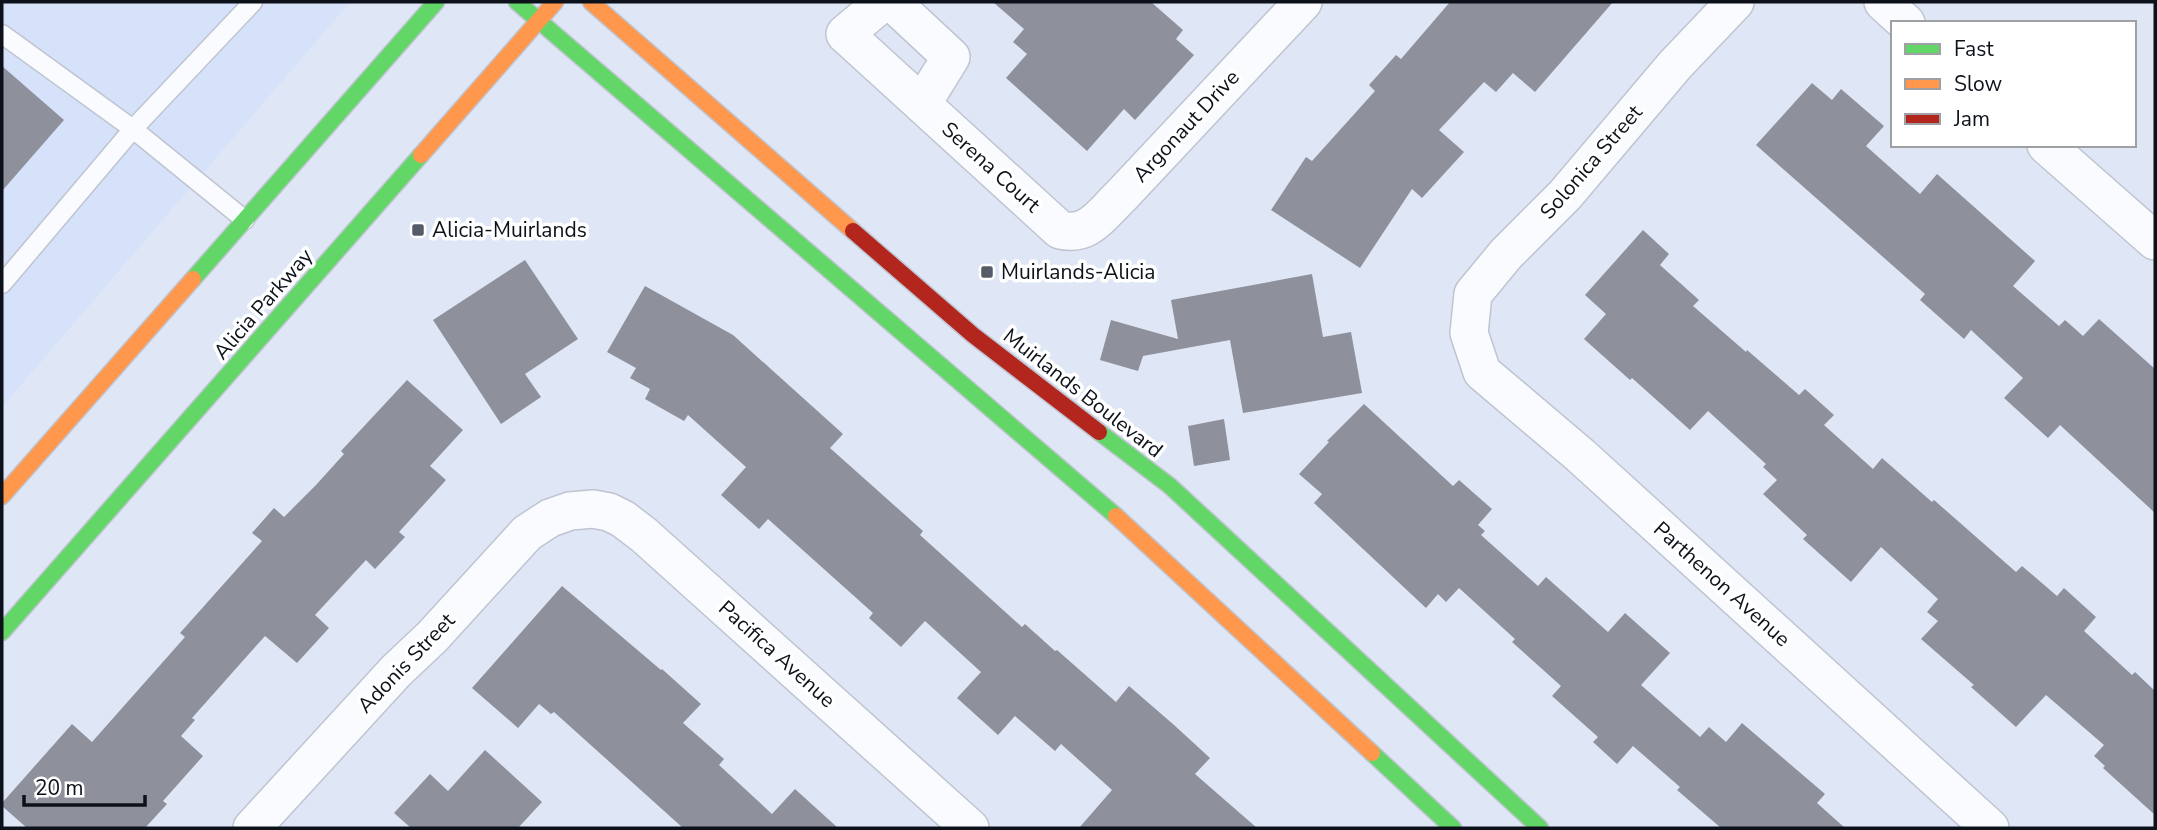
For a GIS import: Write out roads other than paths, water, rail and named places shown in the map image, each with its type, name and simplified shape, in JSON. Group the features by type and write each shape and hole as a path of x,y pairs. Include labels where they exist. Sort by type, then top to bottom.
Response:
{"main road":[{"path":"2,496 436,2"},
{"path":"517,2 1132,529 1453,828"},
{"name":"Alicia Parkway","path":"2,632 555,2"},
{"name":"Muirlands Boulevard","path":"592,2 973,335 1170,486 1540,828"}],"street":[{"name":"Serena Court","path":"883,2 845,34 1060,230"},
{"path":"892,2 951,57 922,104"},
{"name":"Argonaut Drive","path":"1060,230 1074,233 1090,226 1303,2"},
{"name":"Solonica Street","path":"1469,332 1473,294 1506,254 1565,195 1675,65 1735,2"},
{"path":"1883,2 1904,21"},
{"path":"2048,147 2155,241"},
{"name":"Parthenon Avenue","path":"1469,332 1482,372 1580,455 1990,828"},
{"name":"Pacifica Avenue","path":"570,511 593,509 609,512 644,535 970,828"},
{"name":"Adonis Street","path":"252,828 527,533 550,518 570,511"}],"lane":[{"path":"2,284 133,129 253,2"},
{"path":"2,34 133,129 245,220"}],"place":[{"name":"Alicia-Muirlands","path":"418,230"},
{"name":"Muirlands-Alicia","path":"987,272"}]}
